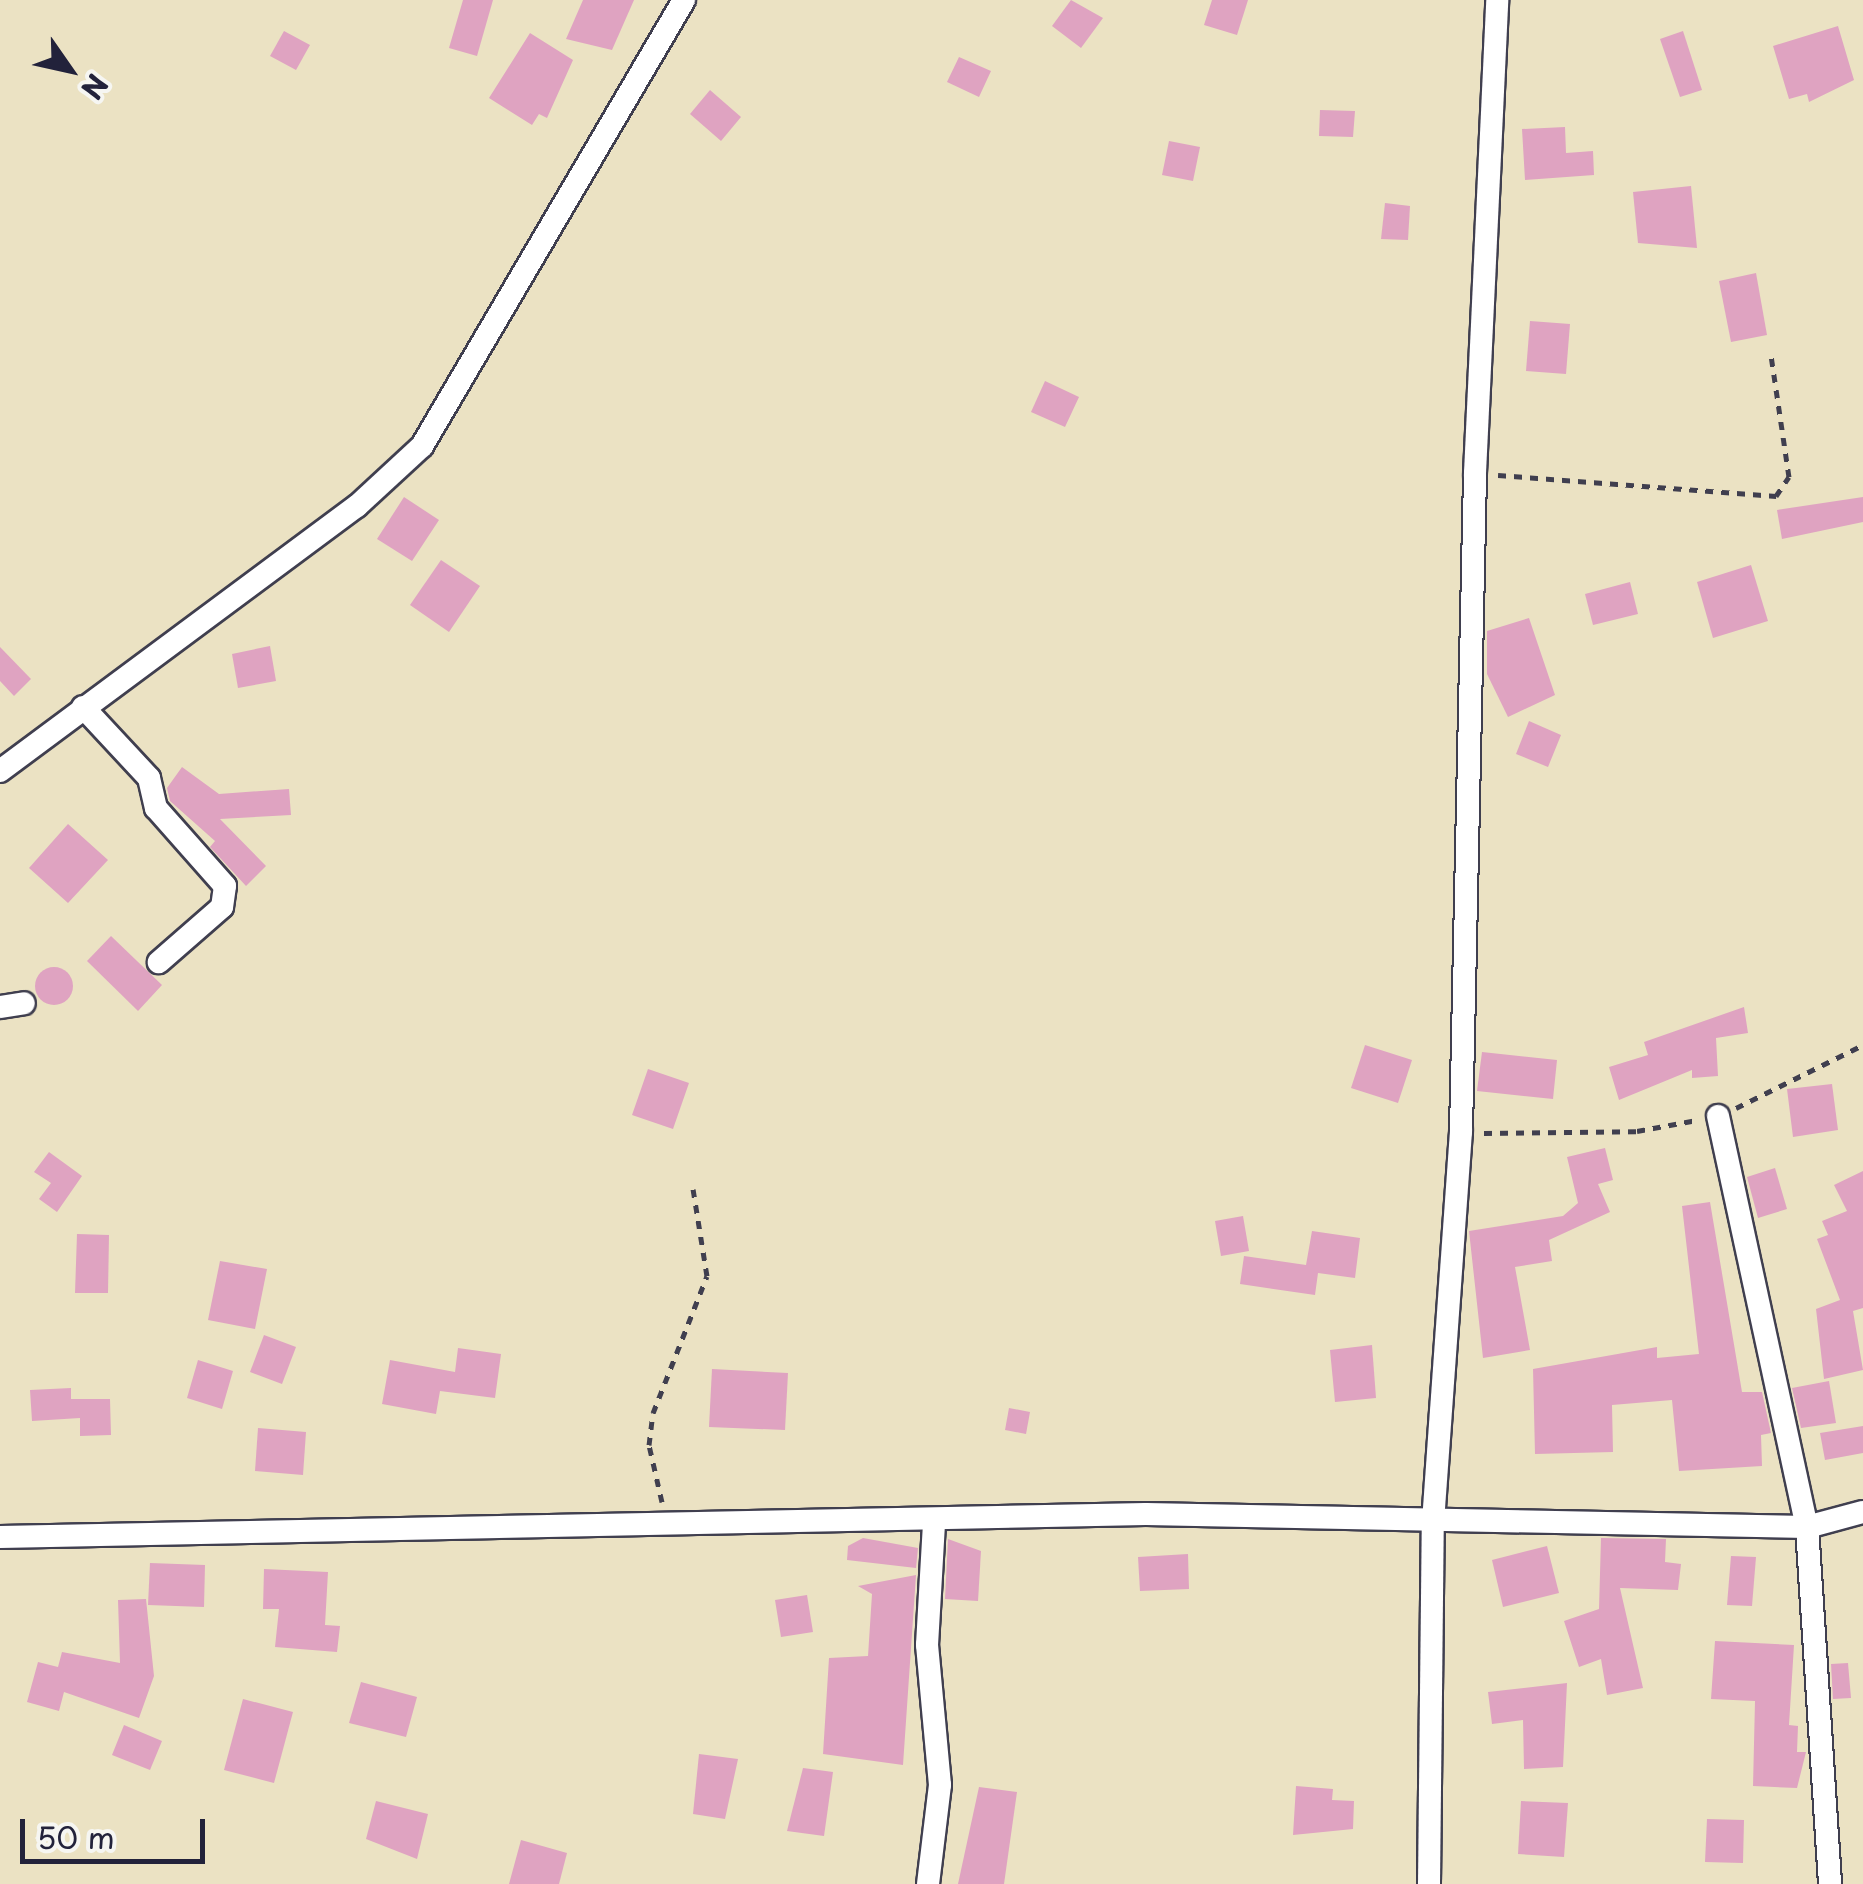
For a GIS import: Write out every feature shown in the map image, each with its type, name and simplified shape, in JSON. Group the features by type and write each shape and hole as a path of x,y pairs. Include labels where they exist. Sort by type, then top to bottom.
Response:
{"street":[{"path":"0,771 357,506 422,446 684,0"},
{"path":"1429,1884 1434,1522 1461,1132 1475,473 1497,0"},
{"path":"83,707 149,778 156,808 225,886 222,907 159,962"},
{"path":"0,1007 24,1003"},
{"path":"1718,1116 1807,1527 1830,1884"},
{"path":"0,1537 934,1522 1146,1514 1807,1527 1863,1512"},
{"path":"928,1884 940,1785 927,1645 934,1522"}],"path":[{"path":"1475,473 1776,496 1789,477 1772,355"},
{"path":"1461,1132 1637,1131 1718,1116 1863,1045"},
{"path":"671,1525 649,1445 660,1387 707,1276 694,1189"}],"building":[{"path":"463,0 493,0 477,56 449,48"},
{"path":"583,0 634,0 612,50 566,39"},
{"path":"1071,0 1103,18 1081,48 1052,26"},
{"path":"1212,0 1248,0 1237,35 1204,25"},
{"path":"1838,26 1854,80 1809,102 1807,94 1789,99 1773,46"},
{"path":"284,31 310,45 296,70 270,56"},
{"path":"1683,31 1702,90 1680,97 1660,39"},
{"path":"530,33 573,60 547,118 539,114 532,125 489,98"},
{"path":"959,57 991,71 979,97 947,82"},
{"path":"710,90 741,117 721,141 690,114"},
{"path":"1320,110 1355,111 1353,137 1319,136"},
{"path":"1565,127 1566,153 1593,151 1594,175 1525,180 1522,129"},
{"path":"1169,141 1200,147 1193,181 1162,175"},
{"path":"1691,186 1697,248 1638,243 1633,192"},
{"path":"1385,203 1410,206 1408,240 1381,239"},
{"path":"1756,273 1767,335 1731,342 1719,281"},
{"path":"1530,321 1570,324 1566,374 1526,371"},
{"path":"1045,381 1079,397 1065,427 1031,412"},
{"path":"404,497 439,520 412,561 377,539"},
{"path":"1863,497 1863,522 1782,539 1777,510"},
{"path":"441,560 480,586 449,632 410,605"},
{"path":"1751,565 1768,621 1713,638 1697,582"},
{"path":"1630,582 1638,614 1593,625 1585,594"},
{"path":"1529,618 1555,695 1508,717 1487,674 1487,631"},
{"path":"270,646 276,681 238,688 232,654"},
{"path":"0,647 31,679 14,696 0,681"},
{"path":"1529,721 1561,735 1548,767 1516,754"},
{"path":"182,767 219,794 289,789 291,815 220,819 266,866 246,886 210,847 215,841 170,801 167,788"},
{"path":"68,824 108,860 68,903 29,868"},
{"path":"111,936 162,985 138,1011 87,961"},
{"path":"54,967 67,973 73,986 67,999 54,1005 41,999 35,986 41,973"},
{"path":"1744,1007 1748,1033 1716,1038 1718,1076 1692,1078 1692,1070 1619,1100 1609,1067 1648,1055 1644,1042"},
{"path":"1365,1045 1412,1060 1398,1103 1351,1088"},
{"path":"1482,1052 1557,1060 1553,1099 1477,1091"},
{"path":"648,1069 689,1083 673,1129 632,1115"},
{"path":"1832,1084 1838,1130 1793,1137 1787,1089"},
{"path":"1605,1148 1613,1180 1598,1184 1610,1212 1549,1240 1552,1261 1515,1267 1530,1350 1483,1358 1469,1231 1563,1216 1578,1203 1567,1157"},
{"path":"49,1152 82,1176 57,1212 39,1199 51,1183 34,1172"},
{"path":"1775,1168 1787,1209 1758,1218 1747,1177"},
{"path":"1863,1171 1863,1308 1853,1311 1863,1370 1824,1379 1816,1309 1840,1300 1817,1239 1828,1235 1822,1221 1847,1211 1834,1185"},
{"path":"1710,1202 1742,1392 1762,1392 1771,1433 1761,1435 1762,1466 1679,1471 1672,1400 1612,1405 1613,1452 1535,1454 1533,1369 1657,1347 1657,1358 1699,1354 1682,1206"},
{"path":"1243,1216 1249,1251 1221,1256 1215,1221"},
{"path":"1312,1231 1360,1238 1355,1278 1318,1273 1315,1295 1240,1284 1244,1256 1306,1265"},
{"path":"77,1234 109,1235 108,1293 75,1293"},
{"path":"220,1261 267,1269 255,1329 208,1320"},
{"path":"264,1335 296,1347 282,1384 250,1372"},
{"path":"1372,1345 1376,1398 1335,1402 1330,1350"},
{"path":"458,1348 501,1354 495,1398 440,1391 436,1414 382,1404 390,1360 455,1372"},
{"path":"198,1360 233,1371 222,1409 187,1398"},
{"path":"712,1369 788,1373 785,1430 709,1427"},
{"path":"1829,1381 1836,1423 1801,1428 1792,1388"},
{"path":"71,1388 71,1399 110,1399 111,1435 80,1436 80,1418 32,1421 30,1390"},
{"path":"1009,1408 1030,1412 1026,1434 1005,1430"},
{"path":"1863,1426 1863,1453 1825,1460 1820,1433"},
{"path":"258,1428 306,1432 303,1475 255,1471"},
{"path":"863,1538 918,1548 916,1568 847,1560 848,1546"},
{"path":"1601,1538 1666,1539 1665,1562 1681,1564 1678,1590 1620,1588 1643,1688 1607,1695 1601,1659 1579,1667 1564,1621 1599,1609"},
{"path":"948,1539 981,1551 978,1601 945,1599"},
{"path":"1547,1546 1559,1593 1503,1607 1492,1560"},
{"path":"1188,1554 1189,1589 1140,1591 1138,1557"},
{"path":"1731,1556 1756,1557 1752,1606 1727,1605"},
{"path":"150,1563 205,1565 204,1607 148,1605"},
{"path":"264,1569 328,1572 325,1625 340,1626 337,1652 275,1647 279,1609 263,1609"},
{"path":"916,1575 903,1765 823,1754 829,1658 868,1656 872,1594 858,1586"},
{"path":"807,1595 813,1632 781,1637 775,1600"},
{"path":"146,1599 154,1676 139,1718 64,1692 59,1711 27,1702 38,1662 58,1667 62,1652 120,1663 118,1600"},
{"path":"1715,1641 1794,1645 1789,1725 1798,1726 1797,1752 1806,1752 1797,1788 1753,1786 1755,1701 1711,1699"},
{"path":"1848,1663 1851,1698 1833,1699 1831,1664"},
{"path":"361,1682 417,1697 406,1737 349,1723"},
{"path":"1567,1683 1563,1767 1524,1769 1523,1720 1492,1724 1488,1692"},
{"path":"243,1699 293,1712 274,1783 224,1770"},
{"path":"124,1725 162,1741 150,1770 112,1755"},
{"path":"699,1754 738,1759 725,1819 693,1814"},
{"path":"803,1768 833,1772 824,1836 787,1831"},
{"path":"1296,1786 1333,1789 1332,1800 1354,1801 1353,1829 1293,1835"},
{"path":"979,1787 1017,1792 1004,1884 958,1884"},
{"path":"376,1801 428,1814 417,1859 366,1839"},
{"path":"1521,1801 1568,1803 1564,1857 1518,1854"},
{"path":"1707,1819 1744,1820 1743,1863 1705,1862"},
{"path":"521,1840 567,1853 559,1884 509,1884"}]}
